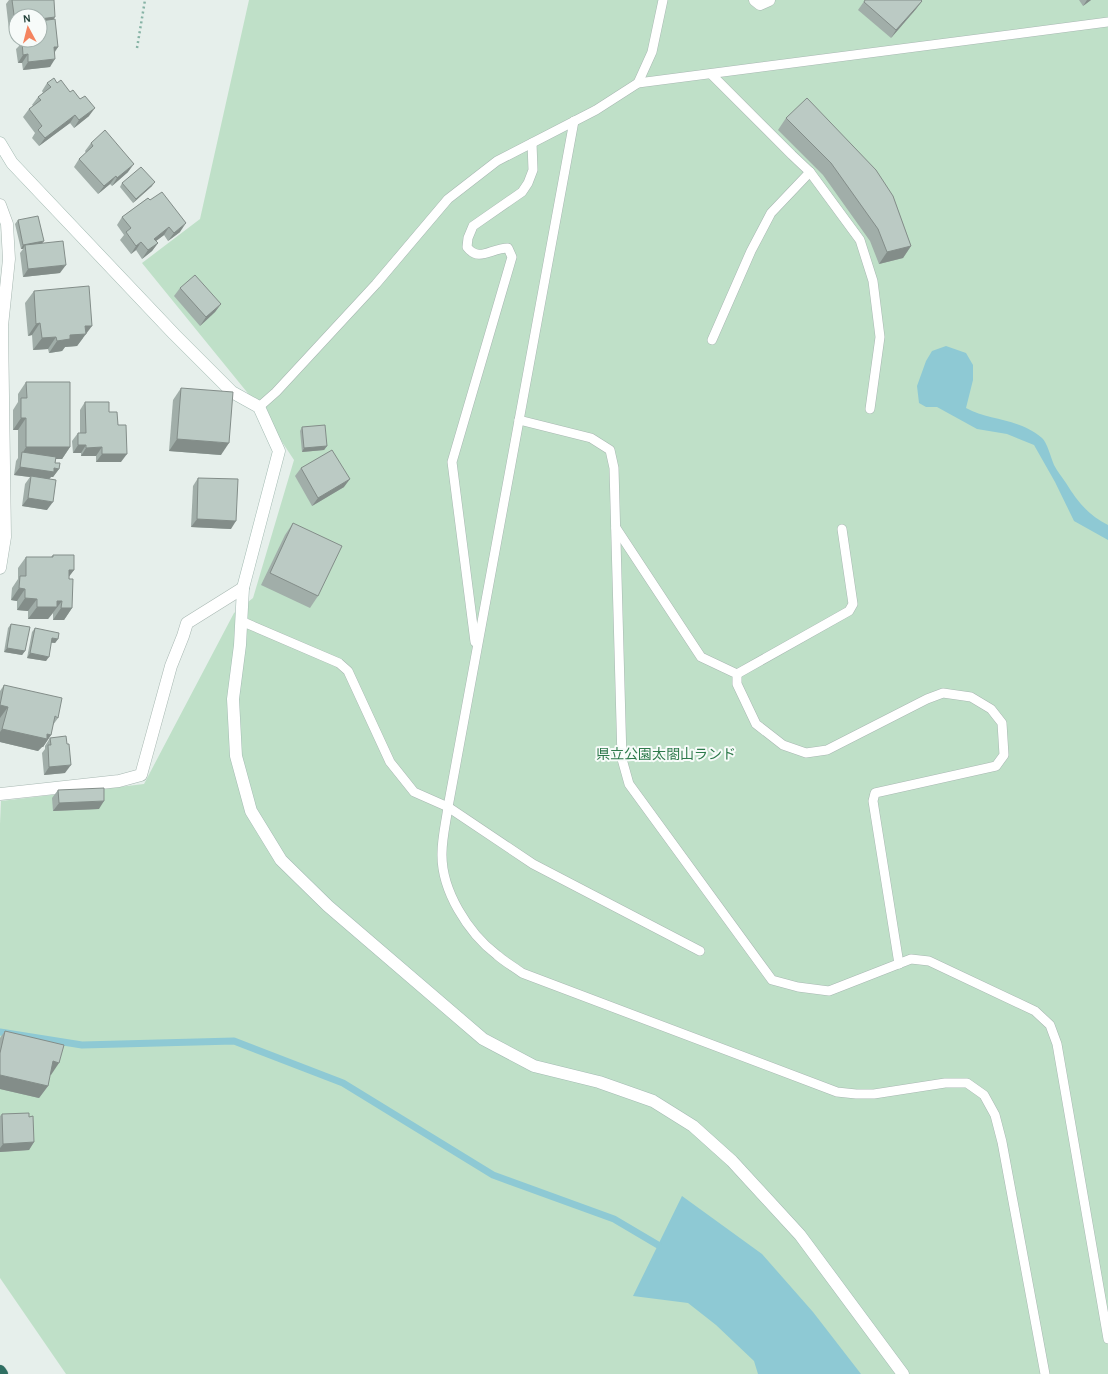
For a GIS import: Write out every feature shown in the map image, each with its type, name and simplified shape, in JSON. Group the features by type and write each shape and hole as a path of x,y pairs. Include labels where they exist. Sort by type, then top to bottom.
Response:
{"street":[{"path":"756,0 760,4 769,0"},
{"path":"0,143 12,163 174,334 232,392 259,407 278,451 243,588 240,645 233,699 236,756 251,811 282,860 328,906 483,1040 534,1066 599,1082 653,1101 694,1126 732,1161 800,1235 903,1374"},
{"path":"0,204 6,224 10,260 2,326 5,537 0,568"},
{"path":"0,794 119,781 141,775 171,666 187,623 243,588"}],"lane":[{"path":"638,83 652,52 663,0"},
{"path":"259,407 276,392 376,284 448,199 497,161 596,110 638,83 1108,22"},
{"path":"711,74 810,172 860,240 873,281 880,337 870,409"},
{"path":"574,121 448,807 442,853 445,877 453,899 465,920 478,936 496,955 522,973 837,1092 874,1094 945,1083 967,1083 984,1095 995,1115 1002,1142 1045,1374"},
{"path":"476,652 452,462 512,257 508,248 500,248 480,255 471,253 467,247 468,238 473,226 522,192 528,183 533,170 532,143"},
{"path":"712,340 751,251 771,213 810,172"},
{"path":"519,420 591,438 610,450 614,468 622,759 629,784 772,980 829,991 911,959 929,961 1035,1011 1050,1025 1057,1044 1108,1339"},
{"path":"616,528 701,657 737,674"},
{"path":"737,674 849,611 853,604 842,529"},
{"path":"242,621 339,663 348,671 390,762 414,792 448,807 533,864 700,952"},
{"path":"737,674 737,684 756,724 784,746 806,753 827,750 928,699 943,693 971,697 991,709 1002,723 1004,755 996,766 875,793 873,801 899,964"}],"path":[{"path":"137,48 145,0"}],"green space":[{"name":"県立公園太閤山ランド","path":"249,0 1108,0 1108,1374 66,1374 0,1278 1,801 144,784 234,613 253,598 294,460 259,407 142,263 200,219"}],"water":[{"path":"946,346 966,353 973,365 973,380 966,408 1014,423 1042,438 1047,446 1055,467 1074,496 1089,512 1108,525 1108,540 1074,521 1055,482 1034,445 1007,434 977,429 937,407 926,407 919,403 917,386 926,361 932,351"},
{"path":"682,1196 762,1254 813,1312 861,1374 758,1374 754,1361 716,1325 688,1303 633,1296"}],"building":[{"path":"12,0 54,0 55,17 48,18 48,8 13,8"},
{"path":"865,0 922,1 896,30 864,2"},
{"path":"55,19 58,47 54,47 55,59 28,62 28,54 23,55 22,48 48,48 48,20"},
{"path":"54,78 57,83 61,80 70,92 73,90 80,99 85,96 95,108 79,120 75,115 45,138 38,130 42,126 29,109 41,100 38,97 51,87 47,83"},
{"path":"807,98 876,170 893,196 911,246 887,252 878,229 831,163 786,118"},
{"path":"105,130 134,164 117,178 116,176 104,186 79,159 93,146 91,143"},
{"path":"141,167 155,182 136,199 122,183"},
{"path":"162,192 186,223 174,233 169,227 154,239 158,243 148,250 141,242 136,246 126,232 131,228 122,217 148,198 150,200"},
{"path":"38,216 44,241 23,245 18,220"},
{"path":"63,241 66,265 28,269 25,245"},
{"path":"195,275 221,304 206,317 180,288"},
{"path":"89,286 92,326 85,326 86,334 70,335 70,339 57,341 56,337 42,338 40,323 36,324 34,291"},
{"path":"26,382 70,382 70,447 26,447 26,418 21,418 21,398 27,398"},
{"path":"181,388 233,392 229,443 177,439"},
{"path":"85,402 109,402 109,412 117,412 118,425 126,425 127,454 102,454 102,447 86,448 86,445 78,445 78,433 86,433"},
{"path":"325,425 327,446 304,448 302,427"},
{"path":"332,450 350,479 318,498 301,468"},
{"path":"22,452 56,457 55,463 60,463 59,469 54,468 54,472 20,467"},
{"path":"31,476 56,480 53,502 28,498"},
{"path":"198,478 238,479 236,521 197,519"},
{"path":"293,523 342,546 318,596 270,573"},
{"path":"53,555 74,555 74,570 69,570 69,579 73,579 72,608 61,608 62,601 57,601 57,607 37,607 37,599 25,598 25,589 19,588 20,576 26,576 26,557 53,557"},
{"path":"11,624 30,627 25,651 7,648"},
{"path":"35,628 59,633 58,639 52,638 49,657 30,653"},
{"path":"4,685 62,698 58,718 55,716 51,735 47,734 47,739 2,729 8,707 0,705"},
{"path":"66,736 67,744 69,744 71,765 49,767 48,745 51,745 50,738"},
{"path":"104,788 104,801 59,803 58,790"},
{"path":"5,1031 64,1045 59,1063 53,1061 48,1086 0,1075 0,1053"},
{"path":"29,1113 29,1117 33,1116 34,1142 3,1144 2,1114"}],"waterway":[{"path":"0,1032 82,1045 234,1041 343,1083 493,1175 614,1219 658,1245"}]}
